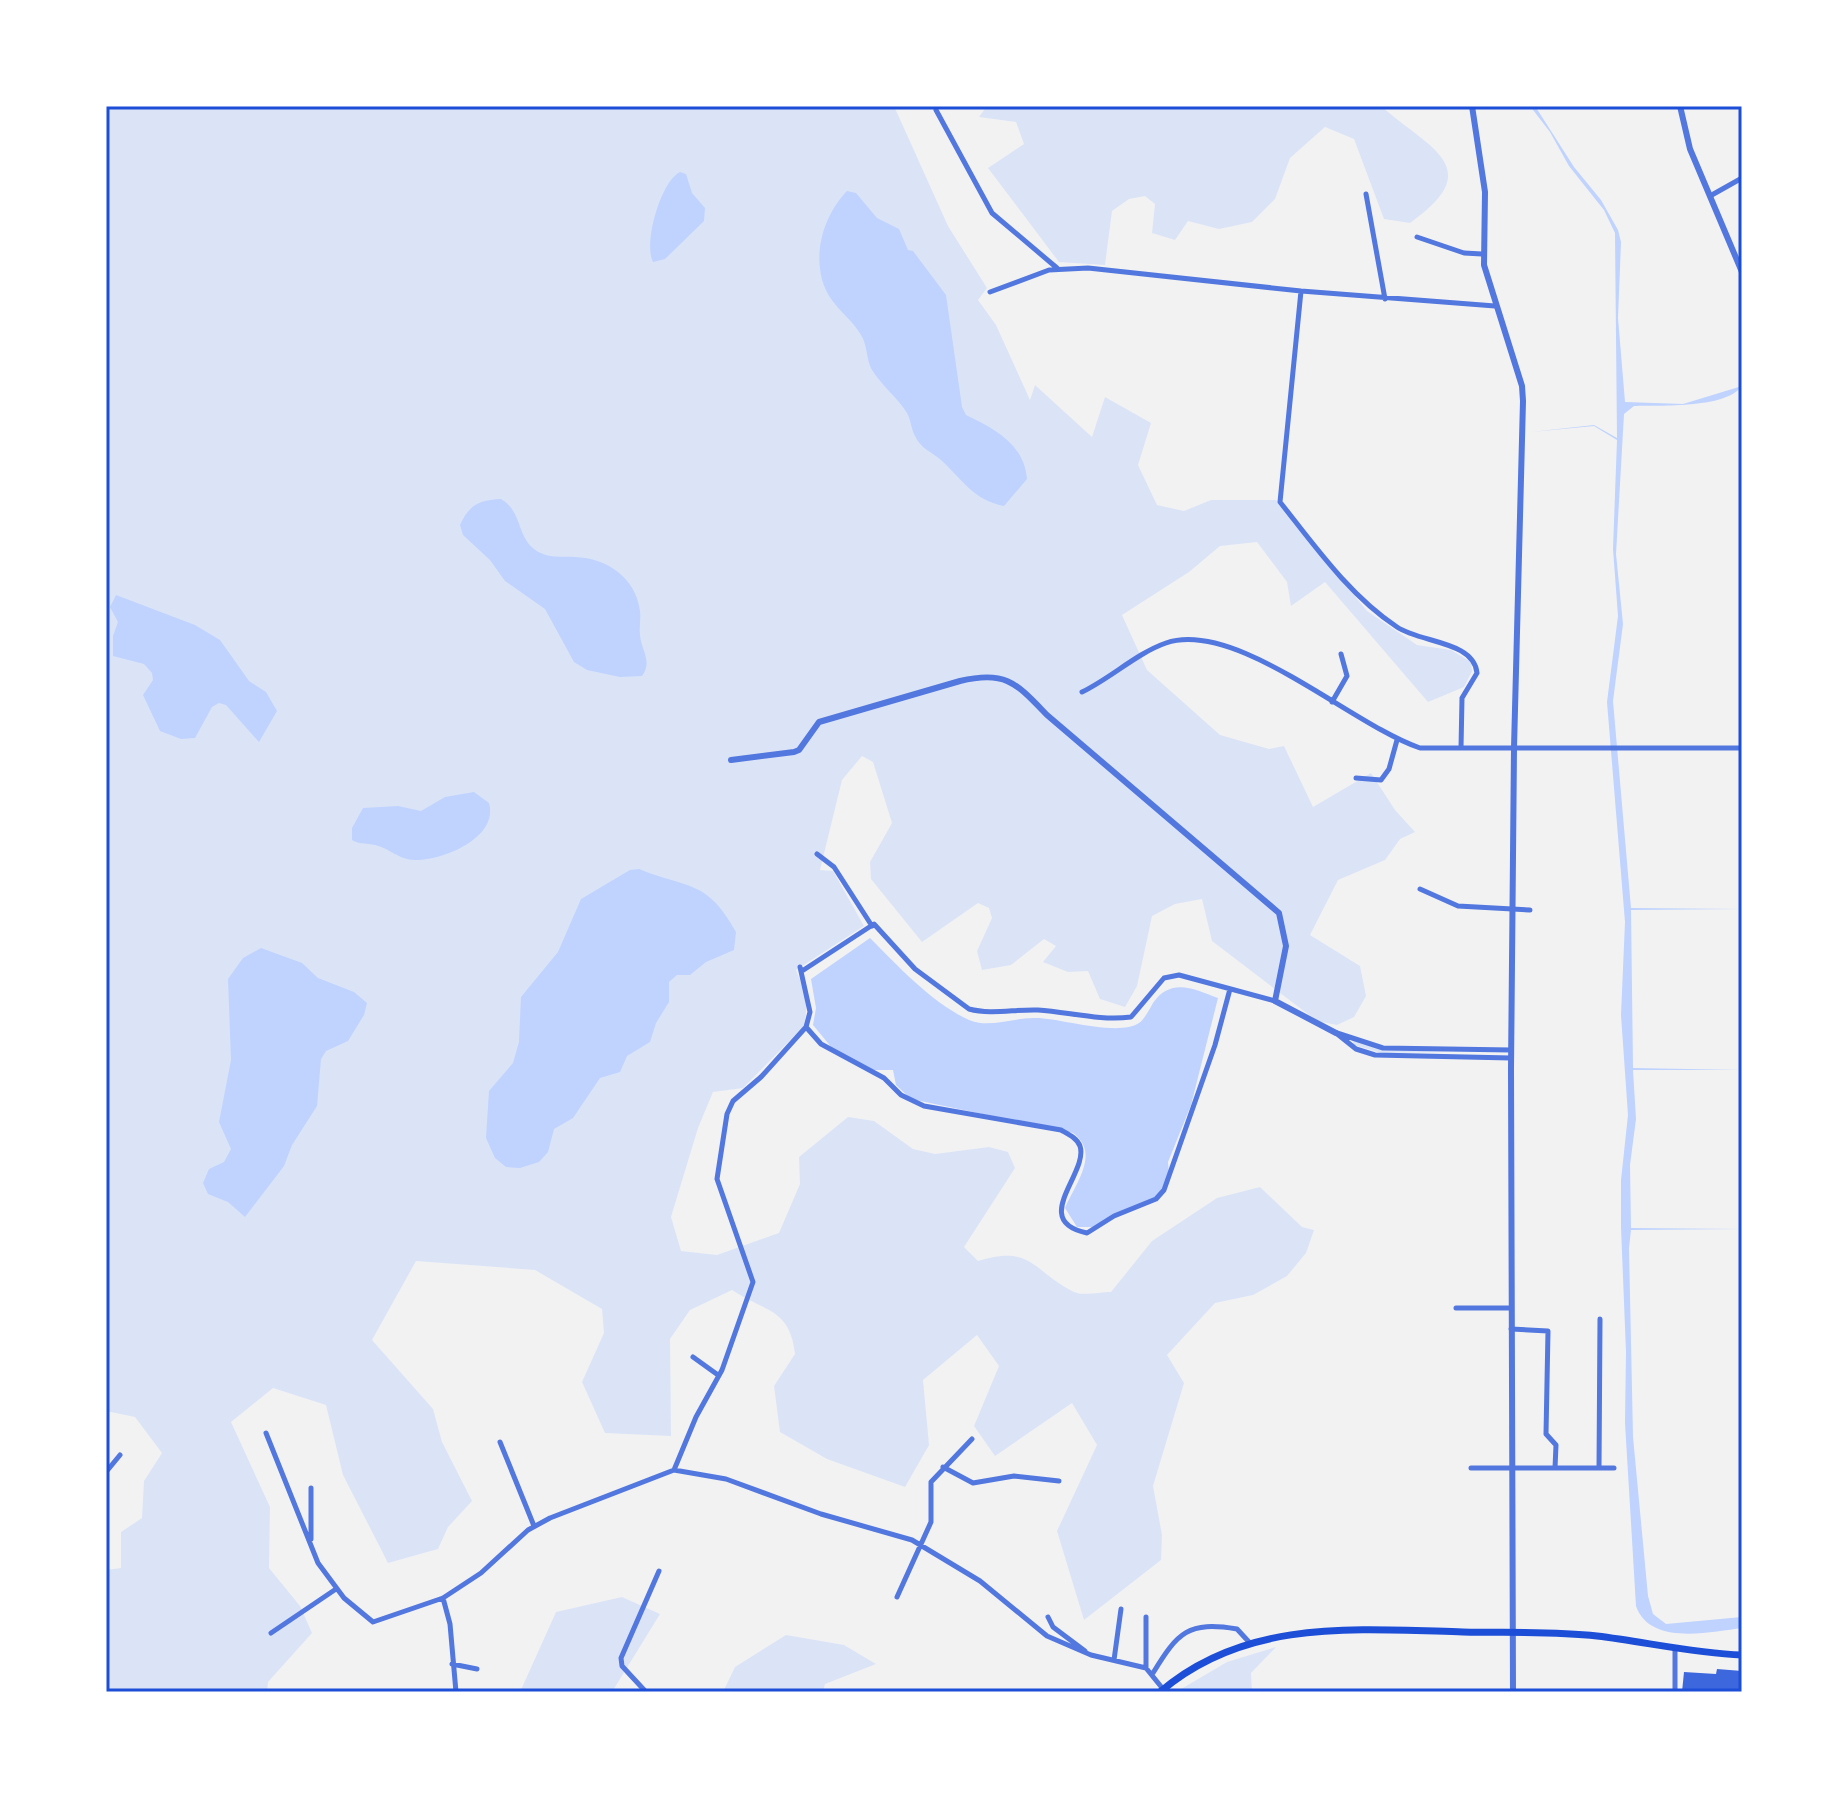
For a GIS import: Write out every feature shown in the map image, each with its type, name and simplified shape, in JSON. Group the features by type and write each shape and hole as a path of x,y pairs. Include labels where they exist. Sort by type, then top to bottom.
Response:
{"main road":[{"path":"1161,1691 1204,1662 1249,1642 1304,1631 1595,1636 1675,1649 1742,1655"}],"street":[{"path":"1472,106 1485,192 1482,254 1495,306 1522,386 1523,401 1512,909 1513,1692"},
{"path":"1680,106 1690,149 1742,272"},
{"path":"936,110 992,213 1057,268"},
{"path":"1710,196 1742,178"},
{"path":"1366,194 1385,299"},
{"path":"1417,237 1464,253 1482,254"},
{"path":"990,292 1057,268 1088,268 1385,299 1495,306"},
{"path":"1301,291 1280,502 1376,613 1416,639 1460,649 1470,656 1477,673 1462,698 1461,748"},
{"path":"1082,692 1168,642 1212,640 1232,647 1397,740 1420,748 1742,748"},
{"path":"1332,702 1347,676 1341,654"},
{"path":"731,760 794,752 799,750 819,722 960,681 982,676 1015,683 1047,715 1279,913 1286,946 1275,1001"},
{"path":"1356,778 1381,780 1389,769 1397,740"},
{"path":"817,854 834,867 872,926"},
{"path":"1420,889 1458,906 1530,910"},
{"path":"674,1470 696,1417 719,1376 753,1282 717,1179 727,1114 733,1101 761,1077 806,1027 810,1012 801,970 874,924 915,969 969,1009 1037,1010 1110,1019 1131,1017 1164,978 1179,975 1275,1001 1336,1033 1356,1049 1375,1055 1511,1054"},
{"path":"806,1027 821,1044 880,1076 901,1095 924,1106 1061,1130 1076,1139 1081,1148 1080,1161 1062,1202 1062,1214 1073,1227 1087,1233 1114,1216 1156,1199 1164,1190 1215,1045 1230,989"},
{"path":"1456,1308 1511,1308"},
{"path":"1599,1468 1600,1319"},
{"path":"1511,1329 1548,1331 1546,1434 1556,1445 1555,1468"},
{"path":"693,1357 719,1376"},
{"path":"266,1433 318,1563 336,1589 373,1622 443,1598 481,1573 534,1526 622,1487 674,1470 726,1479 821,1514 921,1544 980,1581 1047,1636 1091,1655 1146,1668 1153,1673 1161,1691"},
{"path":"897,1597 932,1516 931,1482 972,1439"},
{"path":"500,1442 534,1526"},
{"path":"106,1472 120,1455"},
{"path":"943,1467 973,1483 1014,1476 1059,1481"},
{"path":"1471,1468 1614,1468"},
{"path":"311,1488 311,1545"},
{"path":"646,1692 622,1666 621,1658 659,1571"},
{"path":"271,1633 336,1589"},
{"path":"443,1598 450,1624 456,1692"},
{"path":"1114,1660 1121,1609"},
{"path":"1048,1617 1053,1627 1091,1655"},
{"path":"1146,1617 1146,1668"},
{"path":"1153,1673 1174,1641 1195,1627 1237,1629 1249,1642"},
{"path":"1675,1649 1675,1692"},
{"path":"452,1664 477,1669"}],"shaded area":[{"path":"106,106 894,106 948,226 987,288 978,300 996,325 1030,400 1035,385 1092,437 1105,397 1151,423 1138,465 1157,505 1184,511 1211,500 1276,500 1367,611 1417,645 1451,650 1471,662 1472,671 1464,687 1428,702 1325,582 1291,606 1287,582 1257,542 1220,546 1189,572 1122,615 1147,670 1220,735 1269,749 1284,746 1313,807 1371,773 1395,810 1415,832 1400,839 1385,860 1338,880 1310,935 1360,966 1366,996 1354,1017 1337,1025 1317,1021 1212,941 1202,899 1175,904 1152,916 1137,986 1125,1007 1100,999 1088,971 1068,972 1043,962 1056,946 1044,939 1011,965 982,970 977,951 992,918 989,908 978,903 922,942 871,879 870,862 892,823 873,762 862,756 842,780 820,870 833,871 864,926 796,970 805,998 803,1027 743,1088 713,1092 698,1128 671,1217 681,1251 717,1255 779,1233 800,1184 799,1157 848,1117 874,1121 913,1149 935,1154 989,1147 1008,1152 1015,1168 964,1247 978,1261 1010,1256 1021,1258 1078,1293 1111,1292 1152,1241 1217,1198 1260,1187 1302,1227 1314,1230 1306,1253 1287,1276 1253,1295 1215,1303 1167,1355 1184,1383 1153,1486 1162,1535 1161,1560 1084,1620 1057,1531 1097,1445 1072,1403 995,1456 974,1426 999,1366 977,1335 923,1380 929,1445 905,1487 827,1459 780,1432 774,1386 795,1354 792,1339 782,1319 732,1290 690,1310 670,1339 671,1436 605,1433 582,1382 604,1333 602,1309 535,1270 416,1261 372,1340 433,1409 442,1442 472,1501 448,1527 438,1549 388,1563 343,1475 326,1405 273,1388 231,1422 270,1507 269,1568 300,1606 312,1633 268,1682 267,1692 106,1692 106,1570 121,1568 121,1532 142,1518 144,1481 162,1453 135,1417 106,1411"},
{"path":"987,106 1381,106 1432,147 1443,159 1448,172 1445,187 1433,204 1410,223 1384,219 1354,139 1325,127 1290,158 1275,199 1252,222 1219,229 1188,221 1175,240 1152,233 1155,204 1145,196 1129,199 1112,211 1105,265 1059,262 988,168 1024,144 1016,122 979,117"},
{"path":"1352,1040 1382,1050 1453,1052 1381,1053 1354,1045"},
{"path":"622,1597 660,1614 612,1692 520,1692 556,1612"},
{"path":"786,1635 844,1645 876,1664 825,1684 823,1692 723,1692 735,1667"},
{"path":"1276,1647 1251,1673 1252,1692 1176,1692 1227,1662"}],"water":[{"path":"1530,106 1535,106 1574,167 1601,200 1618,230 1621,242 1618,318 1625,402 1683,404 1742,386 1722,399 1707,402 1675,405 1634,406 1624,414 1616,554 1623,624 1613,701 1631,908 1742,909 1631,910 1633,1068 1742,1070 1633,1070 1636,1119 1630,1165 1631,1228 1742,1229 1631,1230 1629,1248 1633,1437 1648,1596 1653,1614 1666,1624 1742,1617 1742,1628 1714,1632 1667,1632 1643,1619 1636,1606 1625,1423 1626,1352 1621,1227 1621,1180 1628,1115 1621,1015 1625,922 1607,702 1618,616 1613,549 1617,440 1594,426 1531,432 1594,425 1617,438 1615,233 1604,210 1569,166 1550,132"},
{"path":"680,172 686,174 692,193 705,208 704,221 665,259 653,262 650,241 660,199"},
{"path":"847,191 856,193 877,218 899,229 908,250 913,251 946,295 962,407 966,415 1006,439 1025,467 1027,479 1004,506 976,494 920,444 907,413 872,370 861,335 828,294 821,275 821,241 833,209"},
{"path":"501,499 513,510 534,549 549,556 598,561 626,580 633,589 640,611 640,635 646,660 642,676 620,677 587,670 574,662 545,609 505,581 490,560 463,535 460,525 471,508 481,502"},
{"path":"116,595 195,625 220,640 249,681 266,692 277,711 259,742 226,705 219,703 212,707 195,738 181,739 160,731 143,695 153,680 152,673 144,664 113,656 113,636 118,622 110,607"},
{"path":"474,792 489,803 490,816 477,837 453,852 426,859 409,859 372,844 352,840 352,828 363,808 398,806 421,811 445,797"},
{"path":"639,869 695,888 716,903 736,932 734,950 706,962 690,975 677,975 669,982 669,1002 656,1023 650,1042 627,1056 620,1072 600,1078 573,1118 554,1129 548,1152 539,1162 520,1168 506,1167 495,1158 486,1138 489,1091 513,1063 519,1042 521,997 558,952 581,899 630,870"},
{"path":"870,938 929,994 955,1013 977,1022 1036,1018 1089,1026 1130,1027 1143,1019 1153,1003 1167,990 1183,987 1218,998 1191,1105 1168,1162 1169,1174 1164,1190 1156,1199 1093,1227 1077,1227 1065,1208 1083,1169 1085,1150 1073,1133 911,1099 896,1085 893,1070 873,1070 832,1048 813,1025 816,1008 811,979"},
{"path":"261,948 302,963 318,978 354,992 367,1003 364,1015 348,1041 326,1051 321,1059 317,1106 292,1145 284,1166 245,1217 228,1202 208,1194 203,1183 209,1169 224,1162 231,1149 219,1122 231,1060 228,979 243,958"}],"building":[{"path":"1717,1669 1742,1671 1742,1692 1694,1689 1694,1692 1682,1692 1684,1672 1716,1674"}]}
